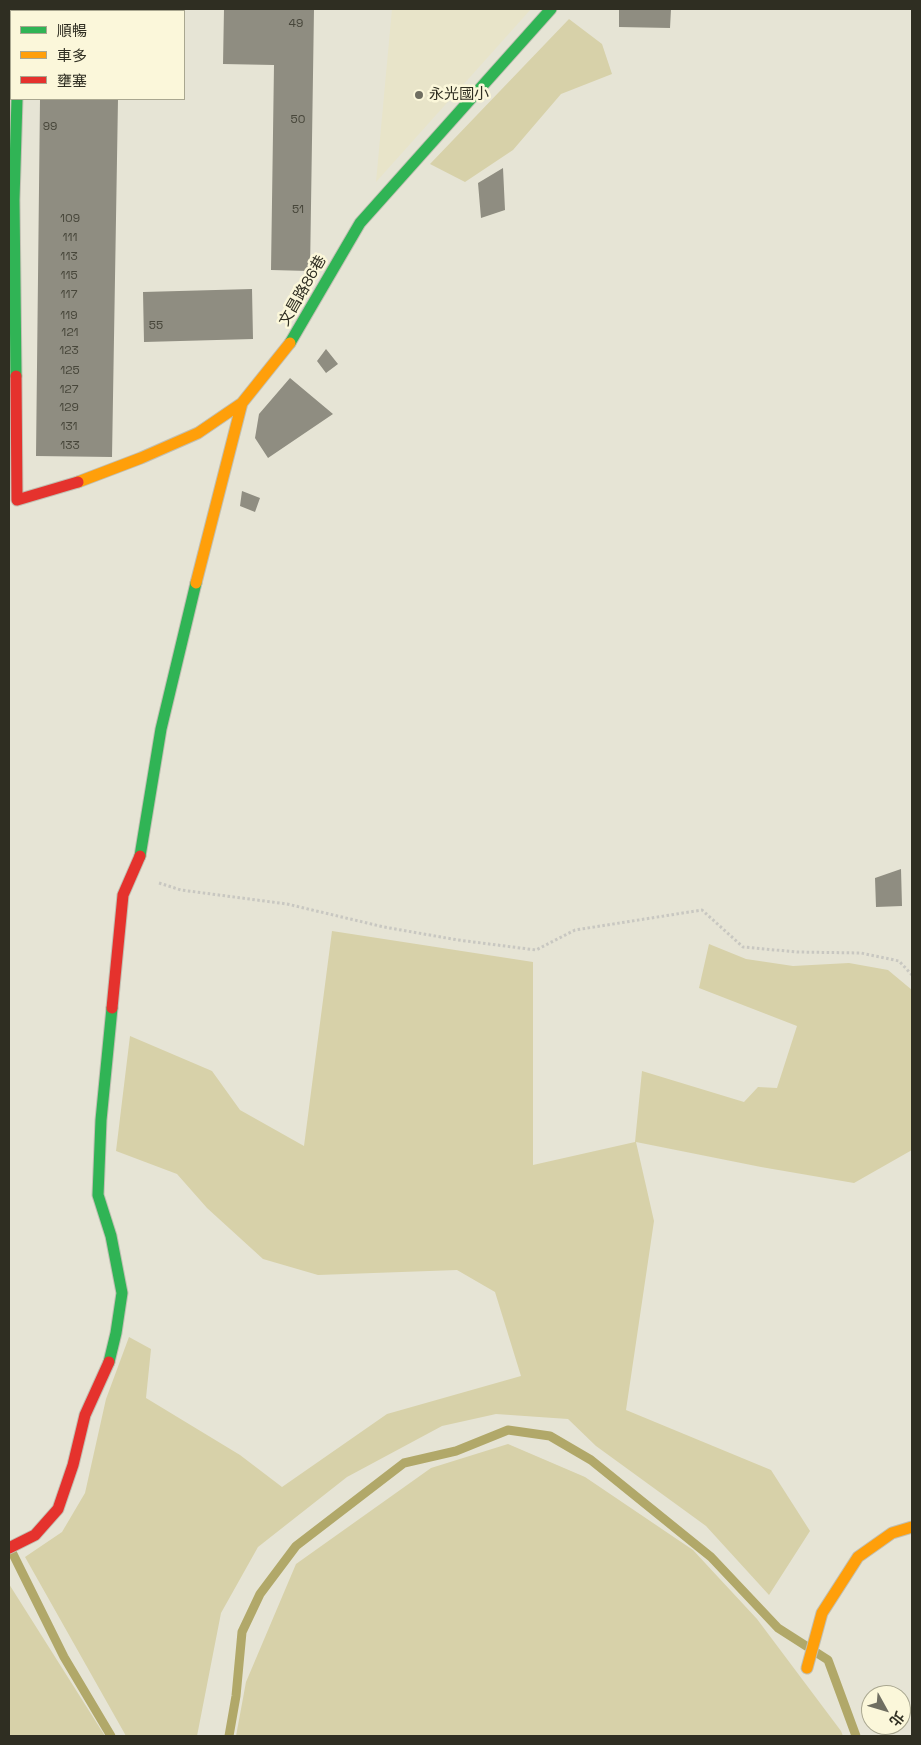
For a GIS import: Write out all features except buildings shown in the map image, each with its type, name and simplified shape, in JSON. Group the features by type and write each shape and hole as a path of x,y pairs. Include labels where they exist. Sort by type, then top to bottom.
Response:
{"street":[{"name":"文昌路86巷","path":"11,200 17,500 64,487 141,458 198,433 242,403 286,349 360,223 551,9"},
{"path":"11,200 17,100"},
{"path":"9,1548 35,1535 58,1509 73,1465 85,1415 108,1366 116,1333 122,1293 111,1236 98,1196 101,1120 123,895 140,858 161,729 218,493 242,403"},
{"path":"807,1668 822,1613 858,1557 892,1533 912,1527"}],"path":[{"path":"132,875 182,890 287,904 384,927 458,940 536,950 575,930 702,910 743,947 797,952 861,953 899,962 912,975"}],"shaded area":[{"name":"永光國小","path":"392,9 531,9 376,182"},
{"path":"569,19 602,44 612,74 561,94 513,150 465,182 430,164"},
{"path":"332,931 533,962 533,1165 635,1142 642,1071 744,1102 758,1087 777,1088 797,1026 699,988 709,944 746,959 793,966 849,963 888,970 912,990 912,1150 854,1183 636,1142 654,1221 626,1410 771,1470 810,1531 769,1595 706,1526 596,1446 568,1419 496,1414 442,1426 347,1477 258,1547 221,1613 197,1736 126,1736 25,1557 62,1532 85,1493 106,1399 129,1337 151,1349 146,1398 240,1455 282,1487 387,1414 521,1376 495,1292 457,1270 318,1275 263,1259 207,1208 177,1174 116,1151 130,1036 212,1071 240,1110 304,1146"},
{"path":"508,1444 585,1477 693,1550 757,1619 843,1736 236,1736 246,1682 296,1564 431,1468"},
{"path":"9,1584 105,1736 9,1736"}],"waterway":[{"path":"229,1736 236,1696 242,1632 260,1594 296,1546 404,1463 456,1451 508,1430 550,1436 591,1460 711,1557 778,1628 828,1660 856,1736"},
{"path":"11,1550 64,1657 111,1736"}],"traffic: fast":[{"path":"290,343 360,223 551,9"},
{"path":"16,376 14,200 17,100"},
{"path":"140,856 161,729 196,583"},
{"path":"109,1362 116,1333 122,1293 111,1236 98,1195 101,1120 112,1008"}],"traffic: slow":[{"path":"78,482 141,458 198,433 242,403 290,343"},
{"path":"196,583 242,403"},
{"path":"807,1668 822,1613 858,1557 892,1533 912,1527"}],"traffic: jam":[{"path":"16,376 17,500 78,482"},
{"path":"112,1008 123,895 140,856"},
{"path":"9,1548 35,1535 58,1509 73,1465 85,1415 109,1362"}],"place":[{"name":"永光國小","path":"419,95"}]}
